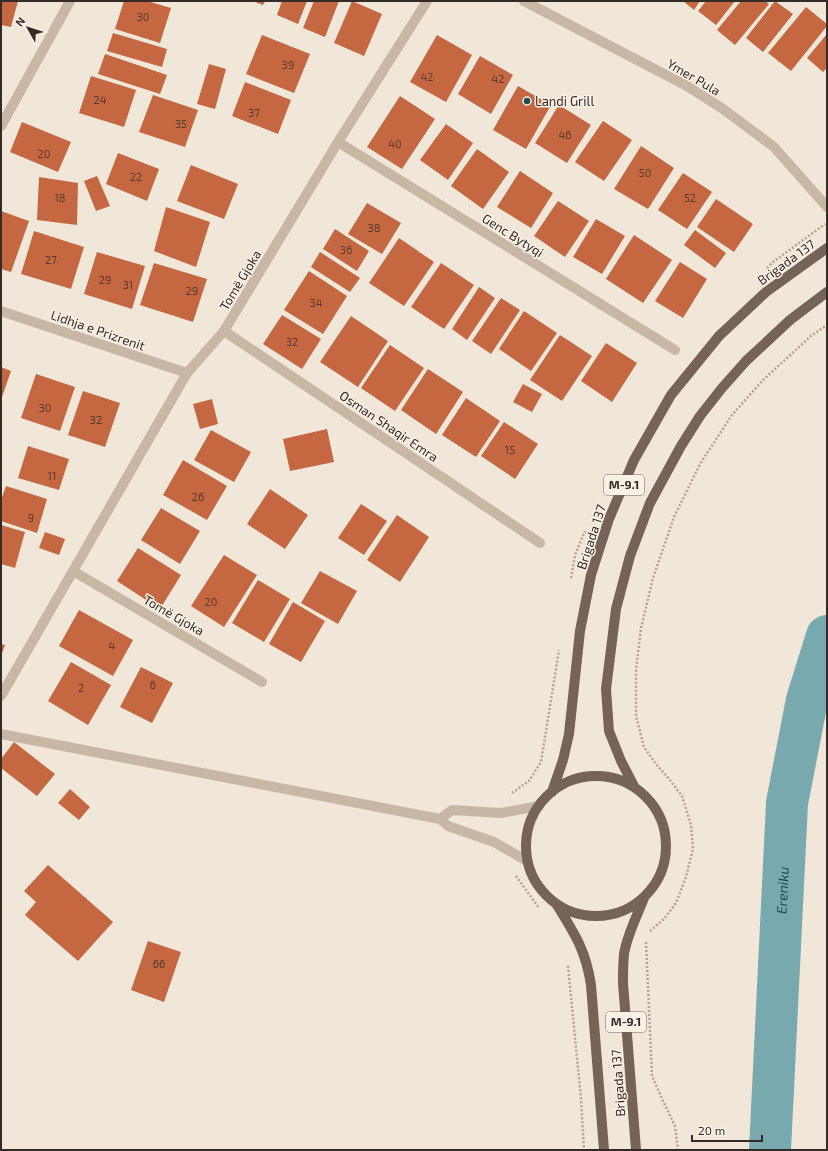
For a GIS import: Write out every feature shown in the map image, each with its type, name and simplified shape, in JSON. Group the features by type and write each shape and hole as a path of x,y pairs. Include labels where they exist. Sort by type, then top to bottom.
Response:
{"main road":[{"name":"Brigada 137","path":"552,792 563,760 569,734 580,631 592,575 609,519 634,460 672,395 719,336 766,292 827,248"},
{"name":"Brigada 137","path":"635,788 621,761 610,731 606,689 616,609 630,556 648,509 681,446 700,416 722,388 746,361 790,320 827,292"},
{"name":"Brigada 137","path":"593,776 608,777 622,781 635,788 648,798 657,811 663,825 666,841 666,857 662,872 654,886 644,898 631,908 617,914 602,917 586,916 571,912 557,905 538,886 532,874 526,850 529,827 539,806 552,792 564,784 593,776"},
{"name":"Brigada 137","path":"636,1150 623,968 628,940 644,898"},
{"name":"Brigada 137","path":"557,905 580,943 589,970 604,1150"}],"street":[{"path":"1,126 70,1"},
{"name":"Tomë Gjoka","path":"1,696 187,373 224,331 338,142 427,1"},
{"name":"Ymer Pula","path":"524,1 687,86 723,109 774,147 827,208"},
{"name":"Genc Bytyqi","path":"338,142 675,350"},
{"name":"Lidhja e Prizrenit","path":"1,311 187,373"},
{"name":"Osman Shaqir Emra","path":"224,331 540,543"},
{"name":"Tomë Gjoka","path":"73,571 262,682"},
{"path":"1,734 440,818 448,826 494,842 528,861"},
{"path":"440,818 452,810 501,813 539,806"}],"path":[{"path":"678,1150 676,1126 662,1101 652,1076 645,935 664,919 676,903 686,877 693,849 691,825 682,796 644,747 636,716 636,670 641,628 653,578 674,517 700,464 732,415 763,380 811,336 827,324"},
{"path":"516,876 543,912"},
{"path":"567,959 581,1099 584,1150"}],"building":[{"path":"1,1 18,1 11,27 1,25"},
{"path":"124,1 147,1 171,8 160,43 115,29"},
{"path":"253,1 265,1 263,5"},
{"path":"282,1 307,1 298,24 277,15"},
{"path":"314,1 339,1 325,37 303,28"},
{"path":"352,1 382,14 364,56 334,43"},
{"path":"683,1 700,1 694,10"},
{"path":"706,1 735,1 716,25 698,11"},
{"path":"741,1 765,1 769,4 735,45 717,30"},
{"path":"775,1 793,14 763,52 746,38"},
{"path":"806,7 827,24 827,26 791,71 768,53"},
{"path":"113,33 167,49 162,67 107,51"},
{"path":"827,34 827,68 823,72 807,58"},
{"path":"262,35 310,54 294,93 246,74"},
{"path":"437,35 472,55 446,102 410,82"},
{"path":"105,54 167,75 160,94 98,74"},
{"path":"480,56 513,75 491,114 458,94"},
{"path":"209,64 226,69 215,109 197,104"},
{"path":"91,76 136,90 124,127 79,113"},
{"path":"245,82 291,100 278,134 232,116"},
{"path":"518,86 551,105 526,149 493,130"},
{"path":"153,95 198,110 185,147 139,132"},
{"path":"400,96 435,119 402,169 367,147"},
{"path":"559,105 591,125 567,163 535,143"},
{"path":"603,121 632,140 604,181 575,162"},
{"path":"22,122 71,142 58,172 10,152"},
{"path":"446,124 473,143 448,180 420,160"},
{"path":"641,146 674,168 648,209 614,189"},
{"path":"477,149 509,172 483,209 451,186"},
{"path":"118,153 159,169 147,201 106,184"},
{"path":"191,165 238,184 224,219 177,201"},
{"path":"520,171 553,193 531,228 497,207"},
{"path":"683,173 712,192 687,229 658,210"},
{"path":"97,176 110,206 96,211 84,181"},
{"path":"39,177 78,183 77,225 37,220"},
{"path":"716,199 753,224 734,252 697,227"},
{"path":"558,201 589,221 565,257 534,236"},
{"path":"367,203 401,223 382,254 348,234"},
{"path":"166,207 210,222 196,267 154,251"},
{"path":"1,211 29,221 11,272 1,269"},
{"path":"596,219 625,236 602,274 573,257"},
{"path":"335,229 369,251 357,271 323,249"},
{"path":"695,230 726,253 715,268 684,245"},
{"path":"34,231 84,247 71,289 21,274"},
{"path":"634,235 672,260 643,303 606,279"},
{"path":"399,238 434,262 404,306 369,283"},
{"path":"97,252 145,266 132,309 84,294"},
{"path":"320,252 360,278 350,292 311,267"},
{"path":"680,262 707,279 683,318 655,301"},
{"path":"154,263 207,279 193,322 140,305"},
{"path":"441,263 474,285 444,329 411,307"},
{"path":"309,271 347,296 323,334 284,310"},
{"path":"479,287 495,298 467,340 452,329"},
{"path":"501,298 520,310 491,354 472,341"},
{"path":"524,311 557,333 531,371 499,349"},
{"path":"282,315 321,339 302,369 263,344"},
{"path":"351,316 388,341 358,387 320,362"},
{"path":"560,335 592,356 562,401 530,380"},
{"path":"606,343 637,363 612,402 581,381"},
{"path":"390,345 424,368 395,411 361,388"},
{"path":"1,367 11,371 1,400"},
{"path":"428,369 463,392 436,434 401,410"},
{"path":"36,374 75,387 60,431 21,418"},
{"path":"523,384 542,394 532,412 513,402"},
{"path":"83,391 120,403 105,447 68,435"},
{"path":"466,398 500,421 476,457 442,435"},
{"path":"212,399 218,424 200,429 193,404"},
{"path":"504,422 538,444 515,479 481,456"},
{"path":"327,429 334,462 290,471 283,439"},
{"path":"211,430 251,452 234,482 194,460"},
{"path":"28,446 69,459 59,490 18,478"},
{"path":"183,460 227,486 207,520 163,495"},
{"path":"6,486 47,499 37,533 1,521 1,500"},
{"path":"270,489 308,515 285,549 247,524"},
{"path":"361,504 387,521 364,555 338,538"},
{"path":"161,508 200,531 180,564 141,540"},
{"path":"397,515 429,537 400,582 367,560"},
{"path":"1,525 25,532 15,568 1,564"},
{"path":"45,532 65,539 59,555 39,548"},
{"path":"138,548 181,575 160,609 117,581"},
{"path":"224,555 257,575 224,627 191,606"},
{"path":"320,571 357,591 338,624 301,603"},
{"path":"258,580 290,599 264,642 232,623"},
{"path":"293,602 325,621 301,662 269,644"},
{"path":"79,610 133,640 113,676 59,646"},
{"path":"1,644 5,645 1,656"},
{"path":"71,662 111,685 88,725 48,701"},
{"path":"141,667 173,683 152,723 120,707"},
{"path":"14,742 55,774 37,796 1,768 1,759"},
{"path":"70,789 90,807 79,820 58,803"},
{"path":"48,865 113,922 78,961 25,915 36,902 24,891"},
{"path":"148,941 181,952 164,1002 131,990"}],"waterway":[{"name":"Ereniku","path":"770,1150 787,803 807,700 827,636"}],"place":[{"name":"Landi Grill","path":"527,101"}]}
